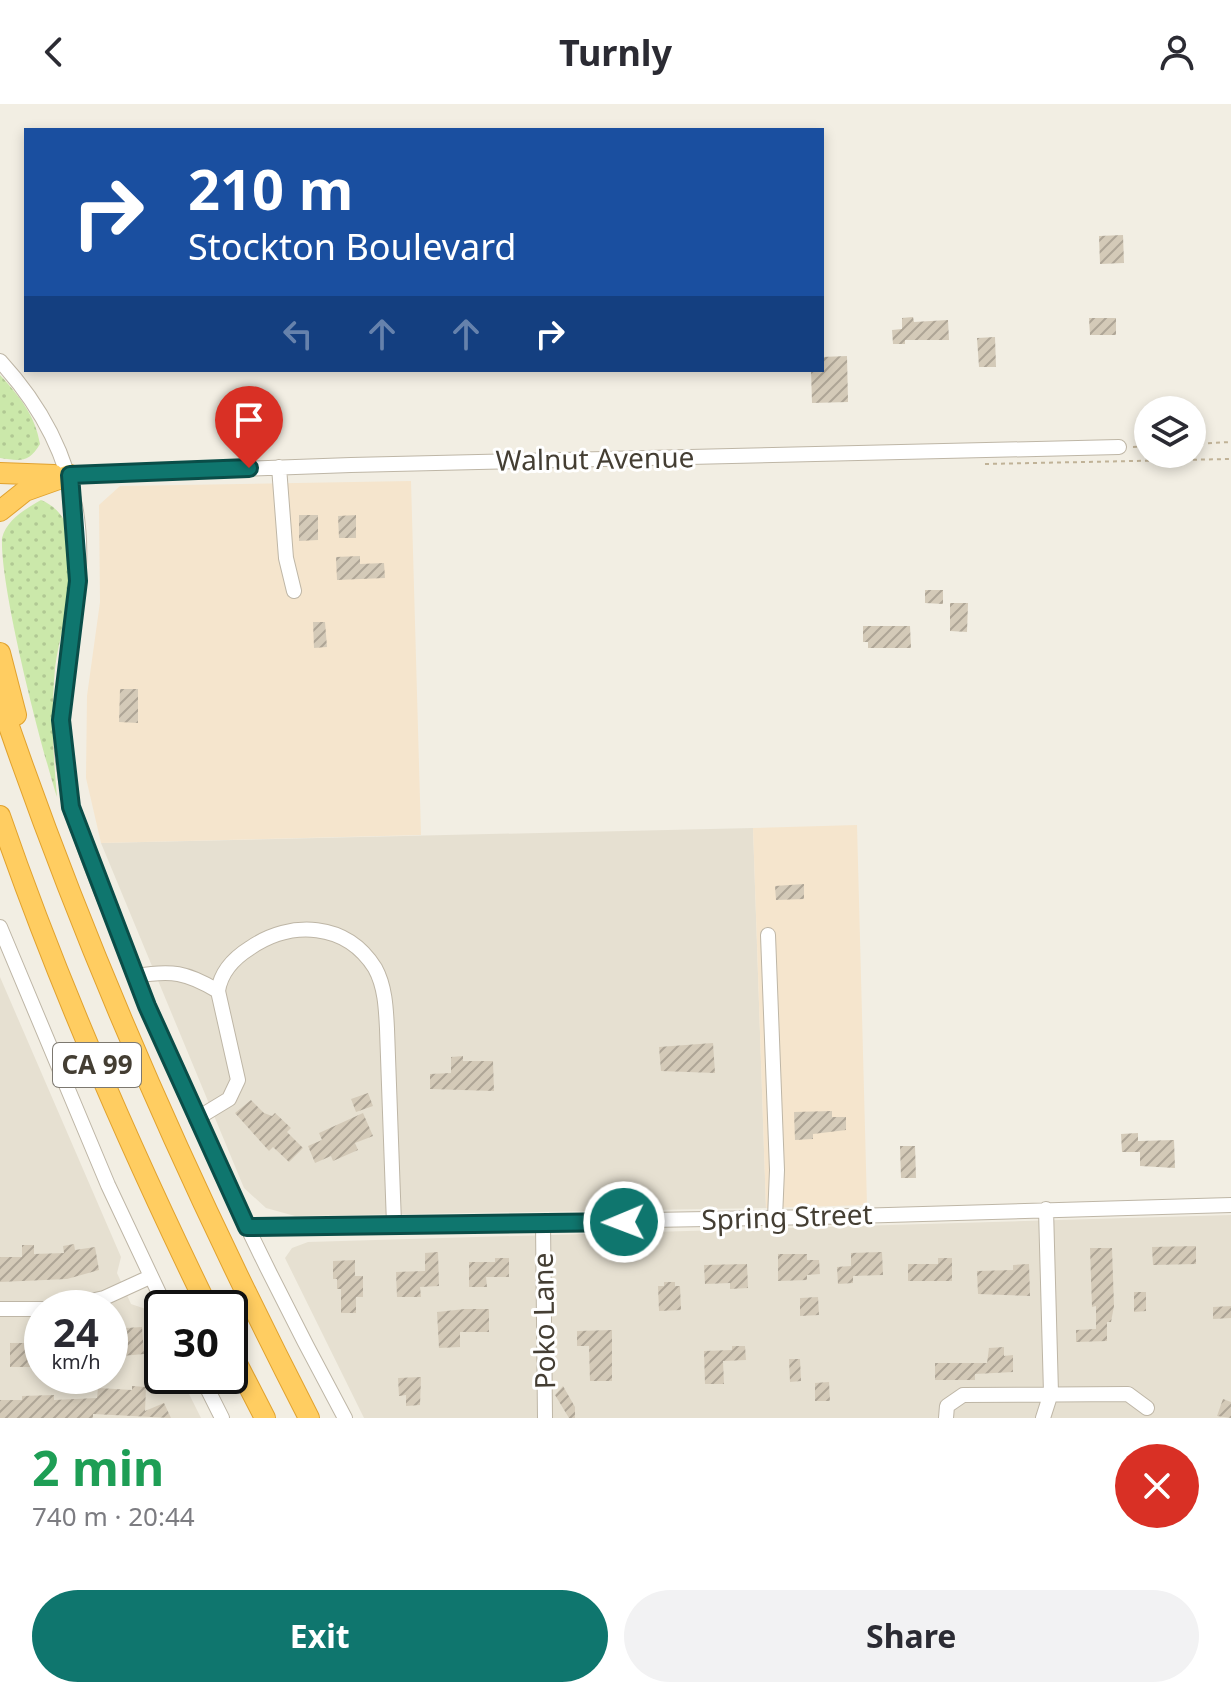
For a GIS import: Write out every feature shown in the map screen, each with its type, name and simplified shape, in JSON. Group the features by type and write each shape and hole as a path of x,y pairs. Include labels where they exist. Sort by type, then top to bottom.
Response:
{"highway":[{"path":"0,473 70,475"},
{"path":"0,511 25,491 70,475"},
{"path":"0,653 36,805"},
{"name":"CA 99","path":"0,700 73,904 195,1192 309,1418"},
{"name":"CA 99","path":"0,816 52,958 102,1078 200,1290"},
{"path":"248,1385 265,1418"}],"street":[{"path":"0,361 35,403 70,475 79,556 61,720 65,780 80,838 196,1119 247,1227 345,1418"},
{"name":"Walnut Avenue","path":"70,475 279,467 1119,447"},
{"path":"279,467 286,558 294,591"},
{"path":"0,927 64,1083 157,1290"},
{"path":"196,1119 229,1099 238,1080 218,991 234,958 286,929 314,928 341,937 359,950 375,969 385,996 394,1224"},
{"path":"768,935 777,1170 775,1218"},
{"path":"135,976 162,972 190,974 218,991"},
{"name":"Spring Street","path":"247,1227 775,1218 1231,1205"},
{"path":"1043,1418 1051,1393 1046,1209"},
{"name":"Poko Lane","path":"543,1223 545,1418"},
{"path":"122,1290 150,1277"},
{"path":"0,1309 24,1309"},
{"path":"210,1394 222,1418"},
{"path":"946,1418 947,1406 963,1395 1128,1394 1147,1408"}],"path":[{"path":"1206,443 1231,442"},
{"path":"1119,447 1134,446"},
{"path":"979,452 986,465 1231,459"}],"shaded area":[{"path":"411,481 421,835 101,843 86,778 87,696 100,602 99,505 120,486"},
{"path":"857,825 867,1205 766,1208 753,828"},
{"path":"753,828 766,1208 295,1216 266,1208 244,1188 101,843"},
{"path":"0,977 121,1257 117,1273 125,1290 24,1290 24,1394 128,1394 128,1297 131,1304 144,1308 144,1394 189,1394 201,1418 0,1418"},
{"path":"1231,1215 1231,1418 364,1418 285,1258 292,1248 308,1242"}],"green space":[{"path":"0,375 26,407 38,434 40,444 28,458 0,458"},
{"path":"41,500 58,512 68,530 72,552 72,576 54,685 57,797 22,666 3,561 4,531 18,515"}],"building":[{"path":"1123,235 1124,263 1100,264 1099,236"},
{"path":"913,317 914,322 948,320 949,340 905,340 905,344 893,344 892,330 902,329 902,318"},
{"path":"1089,318 1116,318 1116,335 1090,335"},
{"path":"995,337 996,367 979,367 977,338"},
{"path":"847,356 848,402 812,403 811,372 824,372 824,357"},
{"path":"299,515 318,515 318,540 299,541"},
{"path":"356,515 356,538 339,538 338,516"},
{"path":"360,556 360,564 384,563 385,578 337,580 336,557"},
{"path":"925,590 943,590 943,604 925,603"},
{"path":"950,603 968,603 967,632 950,631"},
{"path":"313,622 325,622 327,647 314,648"},
{"path":"863,626 910,626 911,648 868,648 868,642 863,642"},
{"path":"120,689 138,689 138,723 119,722"},
{"path":"804,884 804,899 776,900 775,886"},
{"path":"713,1043 715,1073 661,1071 659,1047"},
{"path":"463,1056 463,1061 493,1061 494,1091 430,1089 430,1074 451,1073 451,1057"},
{"path":"368,1093 373,1106 356,1112 351,1099"},
{"path":"251,1100 264,1113 272,1116 275,1113 291,1128 287,1132 303,1148 289,1162 273,1147 269,1151 235,1113"},
{"path":"832,1111 832,1117 846,1117 846,1130 813,1134 813,1139 795,1140 794,1112"},
{"path":"363,1113 373,1136 355,1143 358,1150 333,1161 331,1156 315,1163 308,1146 322,1140 319,1133"},
{"path":"1138,1133 1138,1141 1174,1140 1175,1168 1140,1166 1140,1152 1122,1152 1121,1134"},
{"path":"900,1146 915,1146 916,1178 901,1178"},
{"path":"74,1244 75,1250 95,1247 99,1270 67,1279 0,1282 0,1257 22,1257 22,1245 34,1245 34,1254 64,1253 63,1246"},
{"path":"1196,1246 1196,1264 1153,1265 1152,1247"},
{"path":"1090,1248 1112,1248 1114,1306 1111,1322 1107,1322 1107,1341 1076,1342 1076,1330 1096,1329"},
{"path":"438,1252 439,1286 420,1287 421,1297 397,1297 396,1272 425,1271 425,1253"},
{"path":"882,1252 883,1275 853,1276 853,1283 838,1284 837,1267 851,1266 851,1253"},
{"path":"778,1254 807,1254 807,1260 819,1260 820,1274 807,1275 807,1280 778,1281"},
{"path":"495,1258 509,1258 509,1277 486,1277 487,1287 469,1287 469,1262 495,1262"},
{"path":"938,1258 952,1258 952,1281 908,1281 908,1264 938,1264"},
{"path":"355,1260 355,1276 363,1276 363,1297 356,1297 356,1313 341,1313 341,1289 337,1289 337,1279 333,1279 333,1261"},
{"path":"747,1264 748,1288 730,1289 730,1283 705,1284 704,1265"},
{"path":"1029,1264 1030,1296 978,1294 977,1271 1013,1270 1013,1265"},
{"path":"664,1282 675,1282 675,1286 680,1286 681,1310 659,1311 658,1286 664,1286"},
{"path":"1134,1292 1146,1292 1146,1311 1134,1312"},
{"path":"818,1297 819,1315 800,1316 800,1298"},
{"path":"1231,1306 1231,1318 1213,1319 1213,1307"},
{"path":"489,1309 489,1332 460,1332 460,1347 439,1348 437,1312"},
{"path":"142,1327 144,1354 128,1355 128,1328"},
{"path":"612,1330 612,1381 590,1381 589,1346 577,1346 577,1331"},
{"path":"10,1343 24,1343 24,1367 10,1367"},
{"path":"732,1346 745,1346 746,1360 723,1361 724,1384 705,1384 704,1351 732,1350"},
{"path":"1004,1347 1004,1356 1013,1355 1013,1372 975,1374 975,1380 935,1380 935,1363 987,1363 989,1348"},
{"path":"789,1359 800,1359 801,1381 790,1382"},
{"path":"421,1377 420,1405 406,1406 406,1395 399,1396 398,1378"},
{"path":"829,1382 830,1401 815,1401 815,1383"},
{"path":"132,1386 144,1387 145,1411 164,1403 171,1418 93,1414 93,1418 0,1418 0,1400 54,1395 54,1400 97,1398 97,1394 128,1394 128,1390 132,1390"},
{"path":"563,1386 575,1407 575,1418 569,1418 555,1395"},
{"path":"1223,1399 1231,1402 1231,1418 1217,1416"}],"route":[{"path":"249,468 70,475 79,556 61,720 65,780 80,838 147,1006 247,1227 624,1222"}]}
